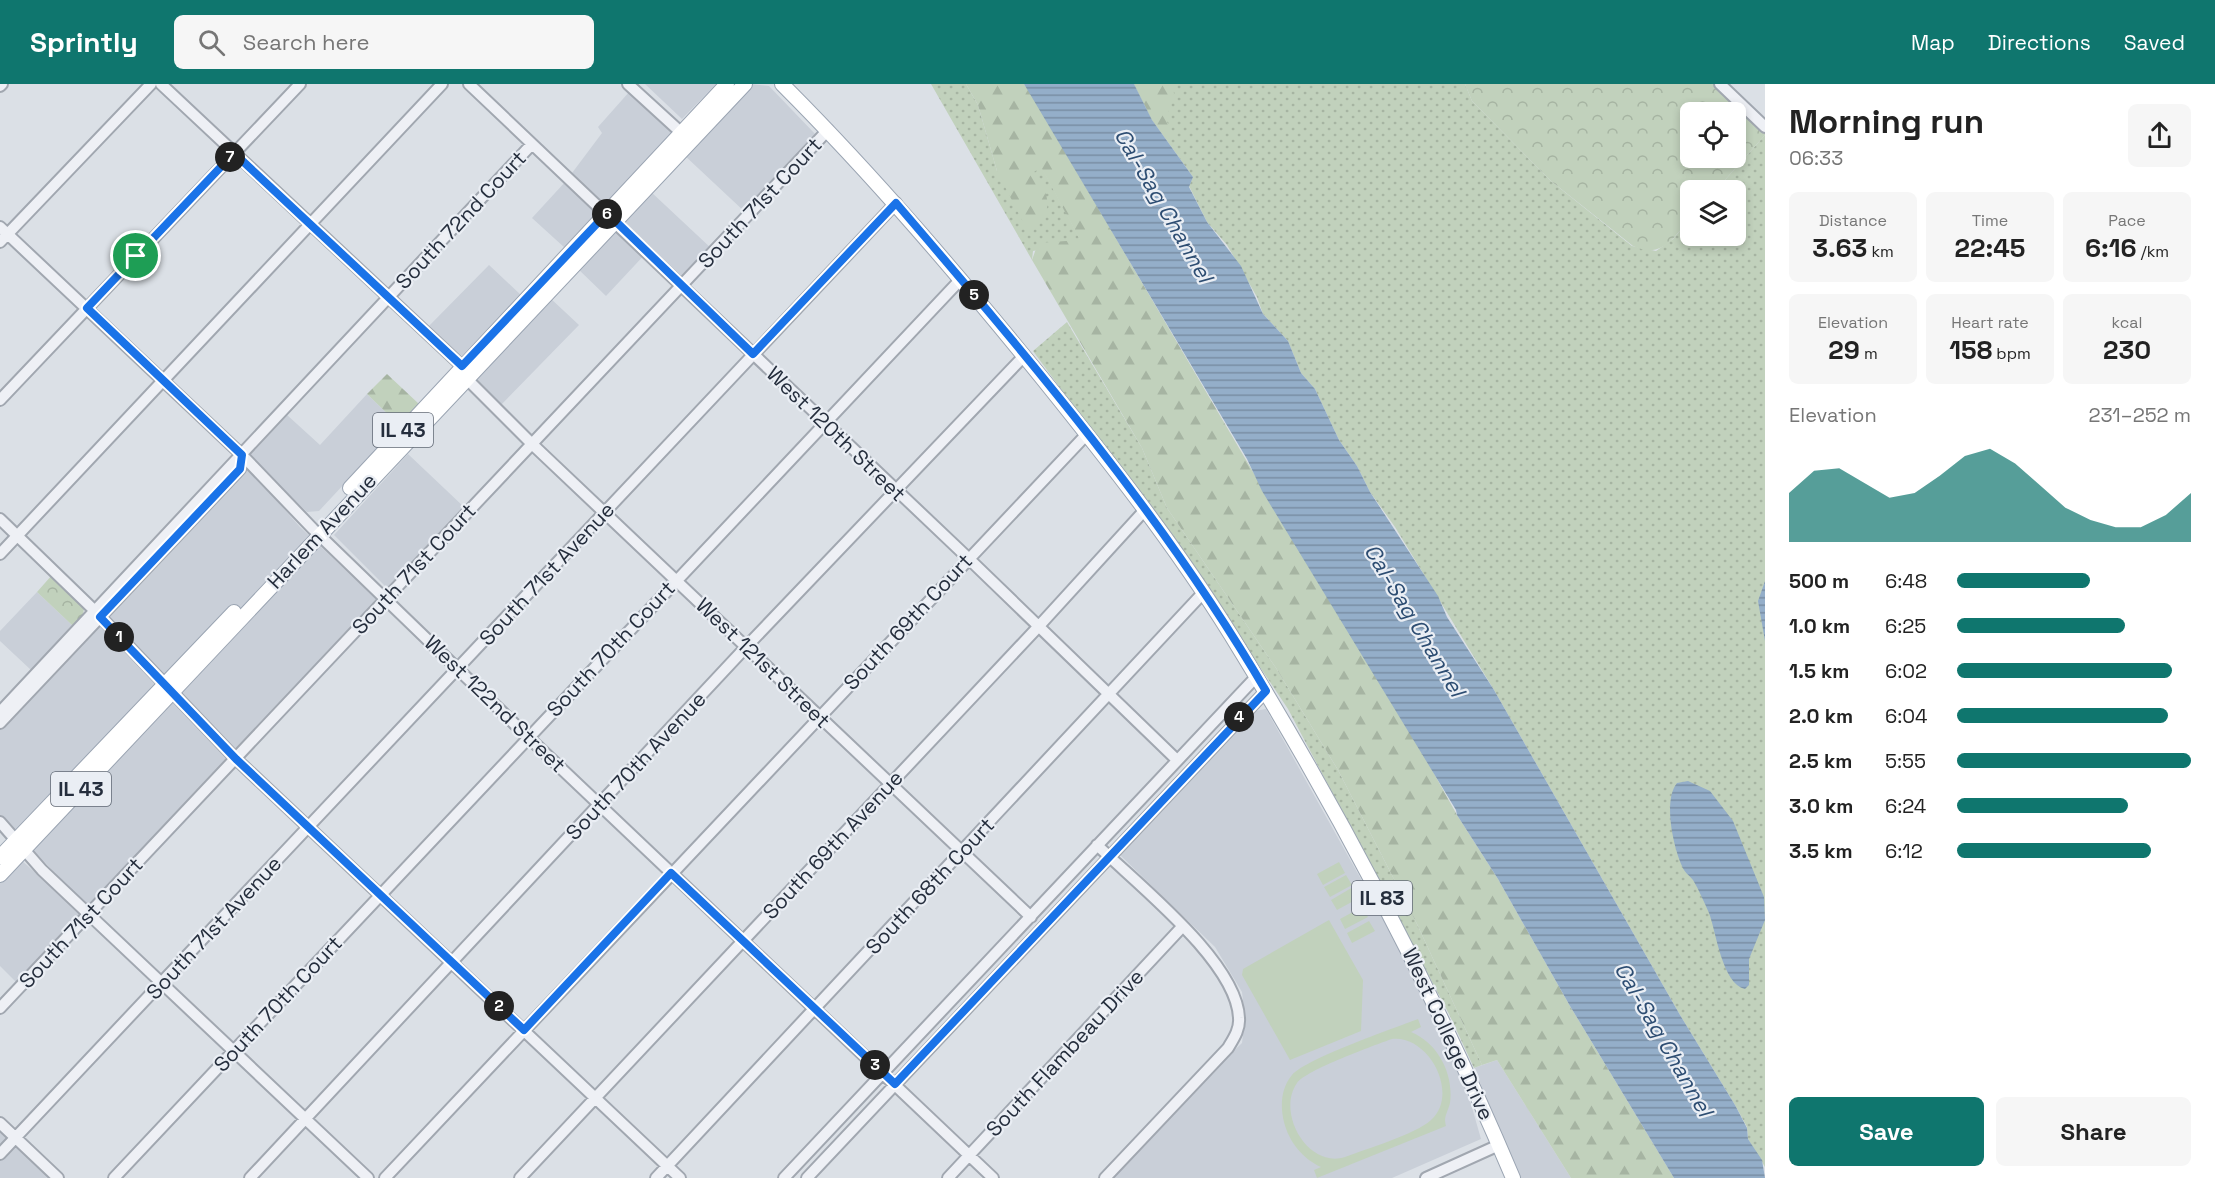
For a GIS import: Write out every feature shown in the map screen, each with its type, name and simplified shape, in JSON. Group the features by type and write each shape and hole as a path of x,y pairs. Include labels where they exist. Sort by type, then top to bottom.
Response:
{"main road":[{"name":"Harlem Avenue","path":"686,137 727,84"},
{"name":"Harlem Avenue","path":"0,875 19,846 169,689 464,372 686,137 745,84"},
{"name":"West College Drive","path":"782,84 896,203 961,279 1087,434 1203,593 1266,691 1336,812 1402,935 1445,1022 1513,1178"},
{"name":"Harlem Avenue","path":"0,857 19,846"}],"street":[{"path":"2,234 151,84"},
{"name":"West 121st Street","path":"161,84 464,372 532,444 1030,917"},
{"path":"0,400 300,84"},
{"path":"0,554 442,84"},
{"name":"West 120th Street","path":"469,84 824,424 1111,694 1177,760"},
{"path":"628,84 686,137"},
{"path":"1720,84 1765,127"},
{"name":"South 71st Court","path":"0,1008 828,130"},
{"name":"South 72nd Court","path":"0,712 97,614 532,144"},
{"name":"South 71st Avenue","path":"0,1154 896,203"},
{"name":"West 122nd Street","path":"2,234 87,308 242,455 457,669 993,1178"},
{"name":"South 70th Court","path":"114,1178 961,279"},
{"name":"South 70th Avenue","path":"250,1178 746,647 897,492 1024,356"},
{"name":"South 69th Court","path":"385,1178 1087,434"},
{"name":"South 69th Avenue","path":"520,1178 1039,626 1144,511"},
{"path":"0,519 97,614 236,759 680,1178"},
{"name":"South 68th Court","path":"656,1178 1203,593"},
{"name":"South 72nd Court","path":"0,723 50,664"},
{"path":"784,1178 1257,676"},
{"path":"807,1178 1266,691"},
{"path":"0,822 19,846 368,1178"},
{"path":"1097,845 1220,966 1236,1000 1240,1019 1237,1033 1228,1048 1106,1178"},
{"name":"South Flambeau Drive","path":"948,1178 1182,927"},
{"path":"0,1123 58,1178"},
{"path":"1426,1178 1499,1145"}],"shaded area":[{"path":"645,84 716,84 682,119"},
{"path":"751,84 769,86 818,137 746,213 683,154"},
{"path":"630,91 674,132 565,248 532,218 566,181 602,133 598,127"},
{"path":"650,191 712,249 682,281 649,250 606,296 577,268"},
{"path":"489,265 522,296 464,357 445,345 428,327"},
{"path":"549,297 579,325 500,406 472,379"},
{"path":"367,394 399,425 319,511 307,512 250,458 249,451 286,414 320,445"},
{"path":"408,454 464,507 388,589 334,535"},
{"path":"246,466 300,527 379,602 90,910 0,815 0,727"},
{"path":"37,592 73,626 31,670 0,641 0,631"},
{"path":"1266,709 1410,967 1449,1047 1471,1104 1481,1139 1392,1178 1112,1178 1190,1093 1242,1043 1245,1018 1242,992 1215,947 1119,854 1255,711"},
{"path":"20,859 84,916 19,985 0,966 0,881"},
{"path":"1497,1060 1571,1178 1520,1178 1474,1068"},
{"path":"0,1130 51,1178 0,1178"}],"green space":[{"path":"931,84 966,84 978,105 997,171 1034,171 1041,166 1081,241 1033,251 1032,260"},
{"path":"966,84 1024,84 1032,95 1280,518 1426,759 1457,815 1498,879 1570,1006 1674,1178 1571,1178 1497,1060 1482,1065 1417,924 1338,770 1276,668 1167,508 1142,448 1032,260 1038,243 1080,240 1041,167 1034,172 1046,195 1047,208 1045,215 1033,231 1025,226 997,171 978,105"},
{"path":"1134,84 1465,84 1472,101 1551,181 1632,246 1656,251 1680,231 1680,246 1746,246 1746,180 1725,180 1736,168 1746,168 1746,156 1765,135 1765,1167 1748,1139 1747,1127 1735,1105 1680,1015 1494,690 1339,440 1315,389 1301,373 1288,341 1263,314 1257,297 1227,245 1207,222 1189,186 1193,177 1152,120"},
{"path":"1134,84 1173,84 1174,94 1166,120 1171,129 1170,136 1166,139 1152,120"},
{"path":"1465,84 1718,84 1737,102 1680,102 1680,168 1736,168 1725,180 1680,180 1680,231 1666,245 1659,248 1652,250 1633,246 1551,181 1472,101"},
{"path":"1746,111 1765,129 1765,135 1746,156"},
{"path":"1067,322 1142,448 1167,508 1276,668 1338,770 1417,924 1482,1065 1474,1068 1449,1014 1288,709 1207,588 1033,351"},
{"path":"387,374 419,404 399,425 367,394"},
{"path":"52,575 84,608 83,615 73,626 37,592"},
{"path":"1339,862 1345,873 1323,885 1317,874"},
{"path":"1346,875 1352,885 1330,897 1324,887"},
{"path":"1353,887 1359,898 1337,910 1331,900"},
{"path":"1362,907 1368,917 1345,929 1340,919"},
{"path":"1329,920 1363,980 1361,1031 1290,1060 1242,975 1243,969"},
{"path":"1369,921 1375,931 1352,943 1347,933"},
{"path":"1418,1019 1421,1027 1411,1032 1429,1044 1447,1071 1451,1092 1445,1117 1446,1126 1317,1178 1314,1170 1321,1167 1298,1149 1289,1136 1284,1122 1282,1097 1288,1080 1314,1060","holes":["1392,1039 1405,1040 1418,1046 1428,1056 1441,1082 1442,1096 1439,1109 1431,1120 1403,1136 1345,1157 1331,1158 1319,1155 1308,1147 1299,1136 1290,1109 1297,1083 1313,1071 1357,1052"]}],"water":[{"name":"Cal-Sag Channel","path":"1024,84 1134,84 1152,120 1193,177 1189,187 1207,222 1241,266 1263,314 1288,341 1301,373 1315,389 1339,440 1438,596 1447,617 1494,690 1680,1015 1735,1105 1747,1128 1748,1139 1762,1160 1765,1178 1674,1178 1570,1006 1498,879 1262,491 1247,459"},
{"path":"1765,581 1765,641 1758,601"},
{"path":"1688,781 1710,791 1733,821 1764,897 1765,920 1749,959 1749,985 1745,989 1737,985 1725,968 1709,913 1693,880 1685,872 1675,847 1671,823 1671,800 1677,783"}],"route":[{"path":"234,153 462,366 607,213 640,248 753,354 896,203 1087,434 1203,593 1266,691 1236,719 895,1084 671,873 524,1030 236,759 100,617 240,469 242,455 87,308 136,256 234,153"}]}
